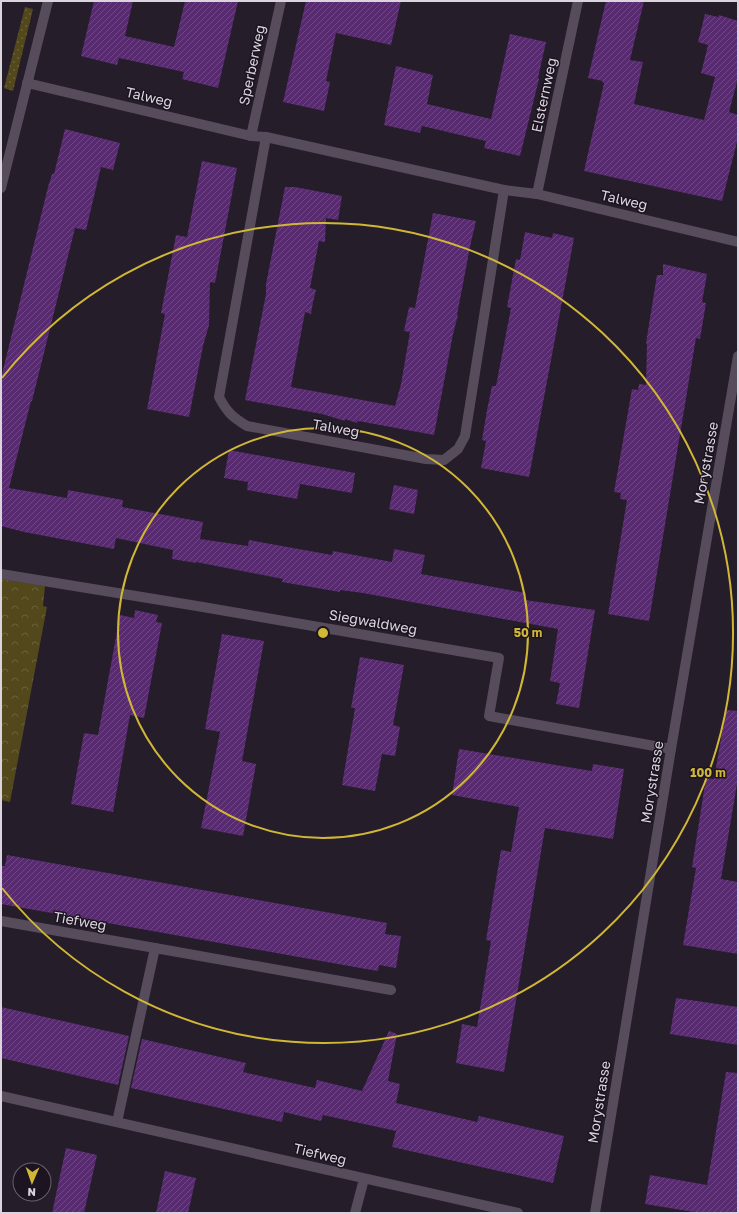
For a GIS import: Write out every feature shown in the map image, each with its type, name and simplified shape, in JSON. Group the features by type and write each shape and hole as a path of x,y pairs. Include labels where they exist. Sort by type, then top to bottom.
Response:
{"street":[{"path":"1,188 48,1"},
{"name":"Sperberweg","path":"251,136 281,1"},
{"name":"Elsternweg","path":"537,194 578,1"},
{"name":"Talweg","path":"27,83 251,136 266,137 504,190 537,194 738,242"},
{"name":"Talweg","path":"266,137 219,397 226,409 235,419 247,426 426,459 444,460 458,449 465,436 504,190"},
{"name":"Morystrasse","path":"595,1213 671,749 738,356"},
{"name":"Siegwaldweg","path":"1,574 499,658 489,716 671,749"},
{"name":"Tiefweg","path":"1,921 391,990"},
{"path":"117,1122 155,948"},
{"name":"Tiefweg","path":"1,1096 518,1213"},
{"path":"355,1213 364,1179"}],"green space":[{"path":"25,7 33,9 13,91 4,88"},
{"path":"1,579 45,586 43,606 47,607 10,802 1,800"}],"building":[{"path":"94,1 133,1 125,36 174,47 185,1 238,1 218,88 182,79 184,72 119,58 117,65 81,56"},
{"path":"306,1 401,1 391,45 336,33 326,81 330,82 324,111 283,102"},
{"path":"606,1 644,1 630,60 643,62 634,104 704,120 715,77 701,73 708,45 698,42 705,14 718,17 719,15 738,21 738,78 729,112 738,115 738,138 722,201 584,171 604,83 602,82 603,81 588,78"},
{"path":"510,34 546,42 539,79 520,156 484,148 486,141 422,126 420,133 384,125 396,66 433,75 427,104 491,119"},
{"path":"65,129 120,143 113,170 101,167 86,230 75,228 9,488 67,498 68,490 123,500 122,507 203,522 200,539 248,546 249,540 332,555 333,551 392,562 394,549 425,555 421,574 526,593 525,600 595,610 579,708 556,704 560,683 550,681 558,629 363,593 340,590 340,592 282,582 283,579 196,562 172,559 173,550 116,538 114,549 24,532 1,526 1,378 48,187 52,174 54,174"},
{"path":"202,161 237,168 215,283 210,282 209,325 203,346 189,417 147,409 165,314 161,313 176,235 187,237"},
{"path":"285,187 295,187 342,196 338,220 326,218 325,242 319,241 310,288 316,290 311,314 305,312 291,387 395,406 401,384 410,332 404,331 409,307 415,308 433,213 476,221 434,435 358,421 357,423 345,419 345,421 322,414 245,400"},
{"path":"525,232 552,238 553,233 574,238 529,477 481,468 486,441 482,440 487,410 492,386 496,386 511,308 507,307 516,259 520,260"},
{"path":"663,264 707,274 702,302 706,303 700,339 696,338 649,621 608,614 627,500 620,499 621,493 614,492 632,389 638,390 639,384 646,385 646,343 657,275 663,275"},
{"path":"229,450 355,473 352,493 300,484 297,499 247,490 248,482 224,478"},
{"path":"394,485 418,490 414,514 389,509"},
{"path":"135,610 158,615 156,622 162,623 144,718 130,715 113,812 71,804 84,733 98,735 120,615 134,618"},
{"path":"222,634 264,641 242,761 256,764 243,836 201,828 220,732 205,729"},
{"path":"360,657 404,665 393,725 400,727 395,756 382,754 375,791 342,785 355,708 351,708"},
{"path":"726,710 738,711 738,778 721,879 738,882 738,954 683,945 696,868 692,867 706,778 714,779"},
{"path":"459,749 592,771 593,764 624,769 613,839 545,828 504,1072 456,1063 462,1024 477,1027 491,941 486,940 501,850 511,852 519,807 452,795"},
{"path":"7,855 387,923 385,934 401,936 396,968 379,965 378,971 1,904 1,866 5,866"},
{"path":"676,998 738,1007 738,1045 670,1034"},
{"path":"1,1007 129,1036 118,1085 1,1058"},
{"path":"389,1031 397,1034 388,1081 400,1084 396,1103 477,1122 479,1116 564,1136 553,1183 392,1147 396,1131 323,1115 321,1121 284,1112 282,1122 131,1088 142,1039 246,1063 243,1072 315,1088 317,1080 362,1091"},
{"path":"726,1072 738,1073 738,1213 700,1213 645,1204 650,1175 707,1185"},
{"path":"66,1148 97,1155 84,1213 52,1213"},
{"path":"165,1171 196,1178 188,1213 156,1213"}]}
